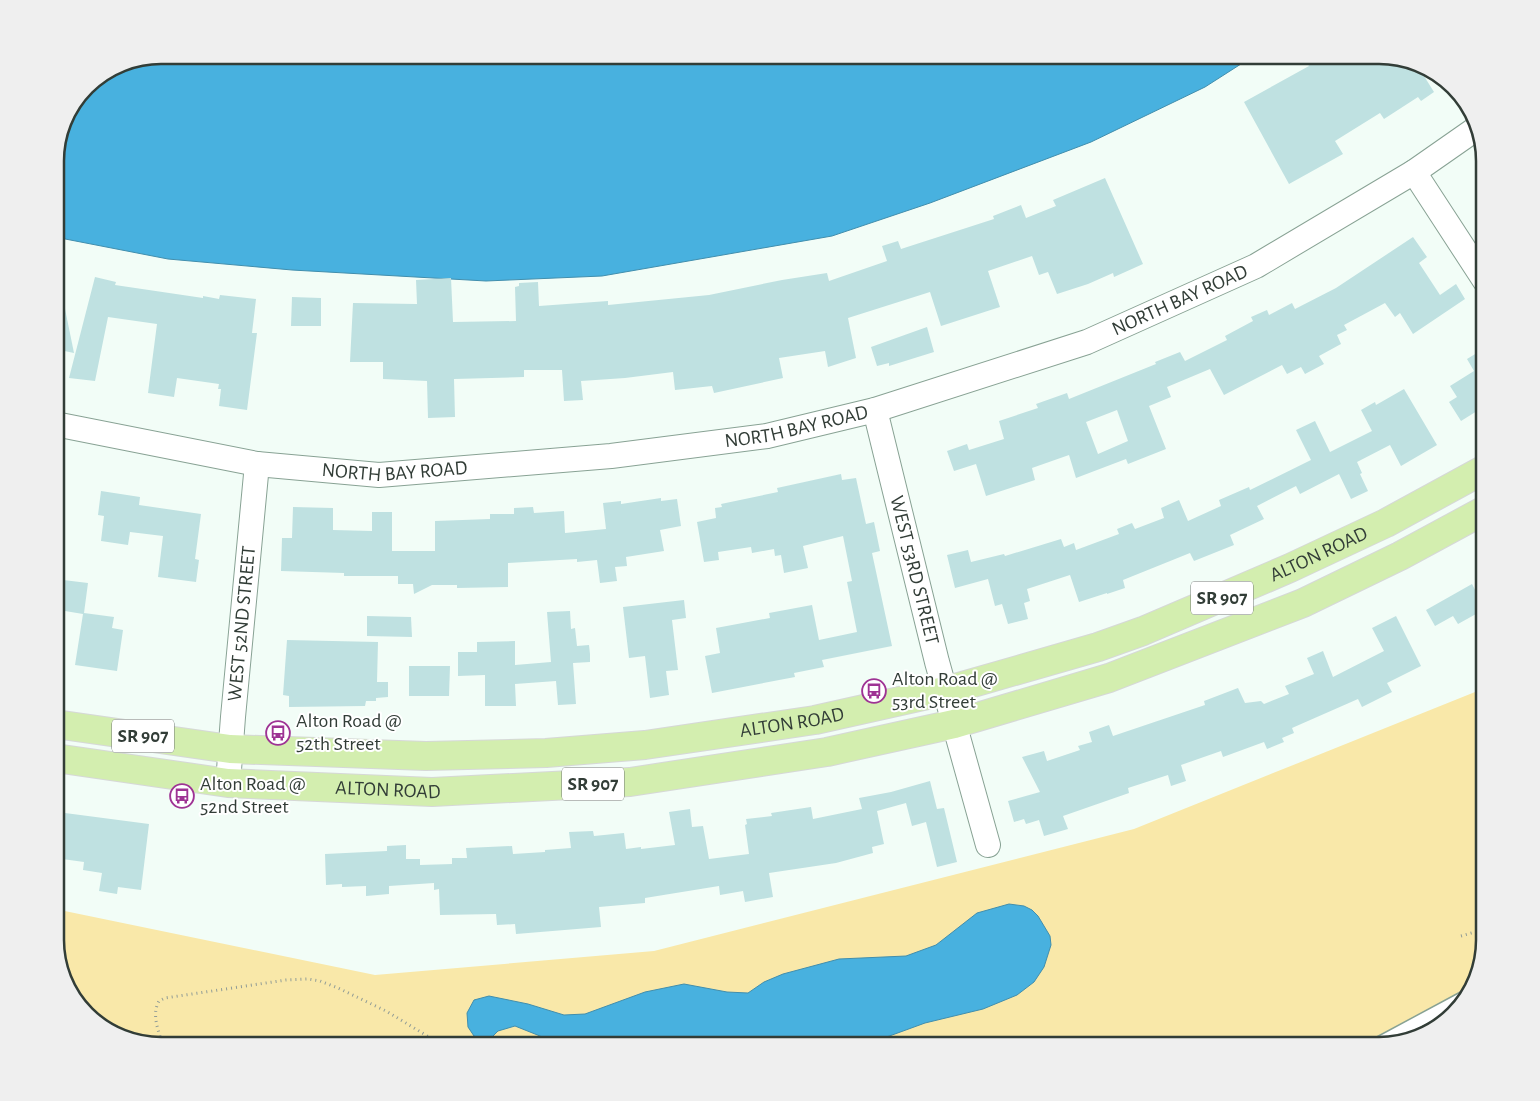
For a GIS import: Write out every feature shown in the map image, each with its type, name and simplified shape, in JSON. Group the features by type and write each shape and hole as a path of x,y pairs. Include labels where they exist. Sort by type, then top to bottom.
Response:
{"main road":[{"name":"ALTON ROAD","path":"64,725 230,749 426,756 546,753 635,746 815,720 945,691 1098,647 1143,631 1290,568 1386,523 1476,474"},
{"name":"ALTON ROAD","path":"64,759 228,783 432,792 630,782 826,752 954,724 1109,678 1304,603 1400,556 1476,515"}],"street":[{"name":"NORTH BAY ROAD","path":"64,426 257,464 379,475 601,457 767,436 875,410 1086,342 1256,266 1414,172 1472,132"},
{"path":"1414,172 1476,267"},
{"name":"WEST 53RD STREET","path":"875,410 945,691 988,845"},
{"name":"WEST 52ND STREET","path":"228,783 257,464"}],"lane":[{"path":"1392,1036 1453,1003"}],"path":[{"path":"1461,936 1476,932"},
{"path":"160,1037 156,1012 157,1006 165,998 286,980 308,979 320,981 338,988 386,1011 429,1037"}],"shaded area":[{"path":"1476,692 1476,940 1473,965 1460,994 1448,1009 1422,1027 1398,1035 1385,1037 161,1037 142,1035 124,1030 97,1013 80,994 71,977 64,946 64,911 375,975 654,951 1134,829"}],"water":[{"path":"155,64 1241,64 1205,87 1091,142 930,203 832,236 602,276 486,281 292,270 168,259 64,239 64,155 71,124 80,107 97,88 118,74 142,66"},
{"path":"1009,904 1024,906 1038,916 1050,936 1051,945 1044,967 1034,982 1017,995 983,1009 925,1023 887,1037 542,1037 515,1026 498,1031 492,1037 476,1037 468,1027 467,1013 474,1000 489,996 528,1004 564,1015 585,1014 645,992 684,984 727,992 748,993 764,982 783,974 839,959 906,956 936,945 977,913"}],"building":[{"path":"1308,64 1379,64 1398,66 1423,75 1434,92 1421,101 1418,97 1384,119 1380,113 1335,141 1343,154 1289,184 1244,102 1309,66"},
{"path":"1105,178 1143,264 1114,277 1113,273 1088,284 1057,294 1048,272 1039,275 1032,256 988,271 1000,307 941,326 930,292 848,318 856,358 828,367 825,351 779,358 783,378 714,393 712,386 675,390 673,372 581,381 583,400 564,401 562,370 524,370 524,377 454,379 455,417 428,418 427,381 383,379 383,362 350,362 353,303 417,304 416,280 451,278 453,322 516,321 515,287 519,286 519,283 538,282 539,306 608,301 608,305 709,295 827,273 829,281 887,261 882,246 898,241 901,249 994,219 993,216 1021,205 1026,218 1056,206 1053,200"},
{"path":"1413,237 1427,257 1419,263 1440,295 1456,284 1465,299 1413,334 1400,313 1395,317 1385,303 1344,325 1347,330 1337,335 1341,344 1319,356 1324,364 1305,374 1301,367 1287,374 1282,365 1224,395 1210,369 1167,387 1171,397 1149,406 1166,449 1128,464 1126,459 1076,478 1069,455 1032,468 1035,480 986,496 976,464 954,471 947,451 967,444 969,450 1004,439 999,421 1038,408 1036,404 1067,393 1069,399 1156,364 1155,362 1180,352 1185,361 1227,340 1225,336 1253,321 1251,317 1267,310 1269,315 1292,303 1295,309 1336,288","holes":["1117,410 1128,441 1098,454 1086,422"]},
{"path":"95,277 116,282 115,285 203,298 203,296 219,299 220,295 256,299 252,333 257,333 247,410 219,406 221,389 218,389 219,384 177,378 174,397 148,393 157,324 108,317 95,381 69,378"},
{"path":"292,297 321,298 321,326 291,326"},
{"path":"64,304 74,353 64,351"},
{"path":"927,327 934,352 889,366 889,363 877,366 871,347"},
{"path":"1476,354 1476,412 1461,421 1449,402 1457,397 1450,386 1474,371 1467,359"},
{"path":"1404,389 1437,445 1401,466 1390,445 1357,462 1368,491 1351,499 1339,474 1300,494 1296,486 1257,506 1264,519 1230,535 1234,545 1194,561 1190,553 1123,580 1125,588 1079,602 1070,575 1027,589 1030,601 1024,603 1028,619 1008,624 1002,604 995,606 988,579 955,588 947,555 968,550 971,562 1004,554 1005,556 1061,539 1064,547 1074,543 1076,550 1119,534 1117,529 1132,523 1135,529 1164,518 1161,508 1179,500 1188,521 1221,506 1219,500 1249,487 1250,490 1311,460 1296,430 1315,421 1330,452 1372,431 1361,410 1375,402 1376,405"},
{"path":"841,474 842,480 856,478 866,524 874,522 880,551 872,553 892,646 822,660 824,667 794,673 795,677 712,693 705,656 720,653 716,628 770,618 769,613 812,605 819,640 857,632 847,582 852,581 843,536 803,546 808,568 784,573 781,555 775,556 774,549 752,553 751,547 718,552 719,560 704,562 697,522 716,518 715,508 722,507 721,504 778,492 777,488"},
{"path":"101,491 140,497 139,505 201,514 195,559 199,560 196,582 158,577 163,536 130,532 128,545 101,541 104,516 98,515"},
{"path":"661,498 661,501 677,499 681,526 660,530 664,551 626,557 627,566 615,567 617,581 600,583 597,560 577,562 577,559 508,563 508,587 457,588 457,585 432,585 414,594 413,584 398,584 398,576 344,576 344,573 281,571 282,538 292,538 293,507 333,508 333,530 372,531 372,512 392,512 392,551 435,551 435,521 490,519 490,514 514,514 514,508 533,507 534,513 564,511 565,533 606,529 603,503 621,501 621,504"},
{"path":"64,580 88,583 84,613 114,617 112,628 123,630 117,671 75,665 83,614 65,611"},
{"path":"1472,584 1476,592 1476,614 1458,624 1453,616 1435,626 1426,610"},
{"path":"684,600 686,618 672,620 678,670 666,671 669,695 650,698 645,656 629,658 623,607"},
{"path":"570,611 571,629 575,628 577,646 589,645 590,654 590,662 573,663 576,704 558,705 556,681 515,684 516,706 485,706 485,675 458,676 458,652 477,652 477,642 515,641 515,665 551,662 547,612"},
{"path":"367,616 411,617 412,637 367,636"},
{"path":"1396,616 1421,666 1387,683 1392,692 1362,707 1358,699 1292,728 1294,733 1282,738 1284,742 1267,749 1264,742 1223,757 1221,751 1181,765 1186,781 1171,786 1168,775 1128,788 1129,793 1063,816 1068,829 1044,836 1039,820 1026,824 1024,819 1014,822 1008,801 1040,792 1022,757 1044,751 1047,761 1080,750 1078,746 1092,742 1089,732 1109,725 1113,736 1205,705 1204,701 1238,688 1245,703 1261,701 1264,704 1289,694 1285,686 1314,674 1307,658 1323,651 1333,677 1384,651 1372,628"},
{"path":"287,640 378,642 377,682 388,682 388,697 376,698 376,701 366,701 365,706 289,707 289,696 283,695"},
{"path":"409,666 450,666 449,696 409,696"},
{"path":"930,781 937,809 944,808 957,862 937,867 926,822 912,826 906,803 877,811 884,844 872,847 873,853 836,863 769,873 773,897 745,902 743,891 720,895 719,886 645,898 645,903 599,907 601,927 516,934 515,924 497,925 496,914 440,915 439,889 434,890 434,883 389,886 389,894 366,896 366,886 342,887 342,884 326,885 325,854 387,851 387,846 406,845 406,859 420,859 420,865 452,864 452,858 467,858 466,848 512,846 513,854 571,848 569,832 593,831 594,836 624,833 626,849 675,845 669,812 690,809 692,827 703,826 709,859 749,854 745,825 747,824 746,819 772,816 771,813 811,807 813,819 862,809 859,798 891,792"},
{"path":"65,813 149,824 141,890 118,887 117,894 99,891 102,873 83,870 84,862 64,859"}],"place":[{"name":"Alton Road @ 53rd Street","path":"874,691"},
{"name":"Alton Road @ 52th Street","path":"278,733"},
{"name":"Alton Road @ 52nd Street","path":"182,796"}]}
